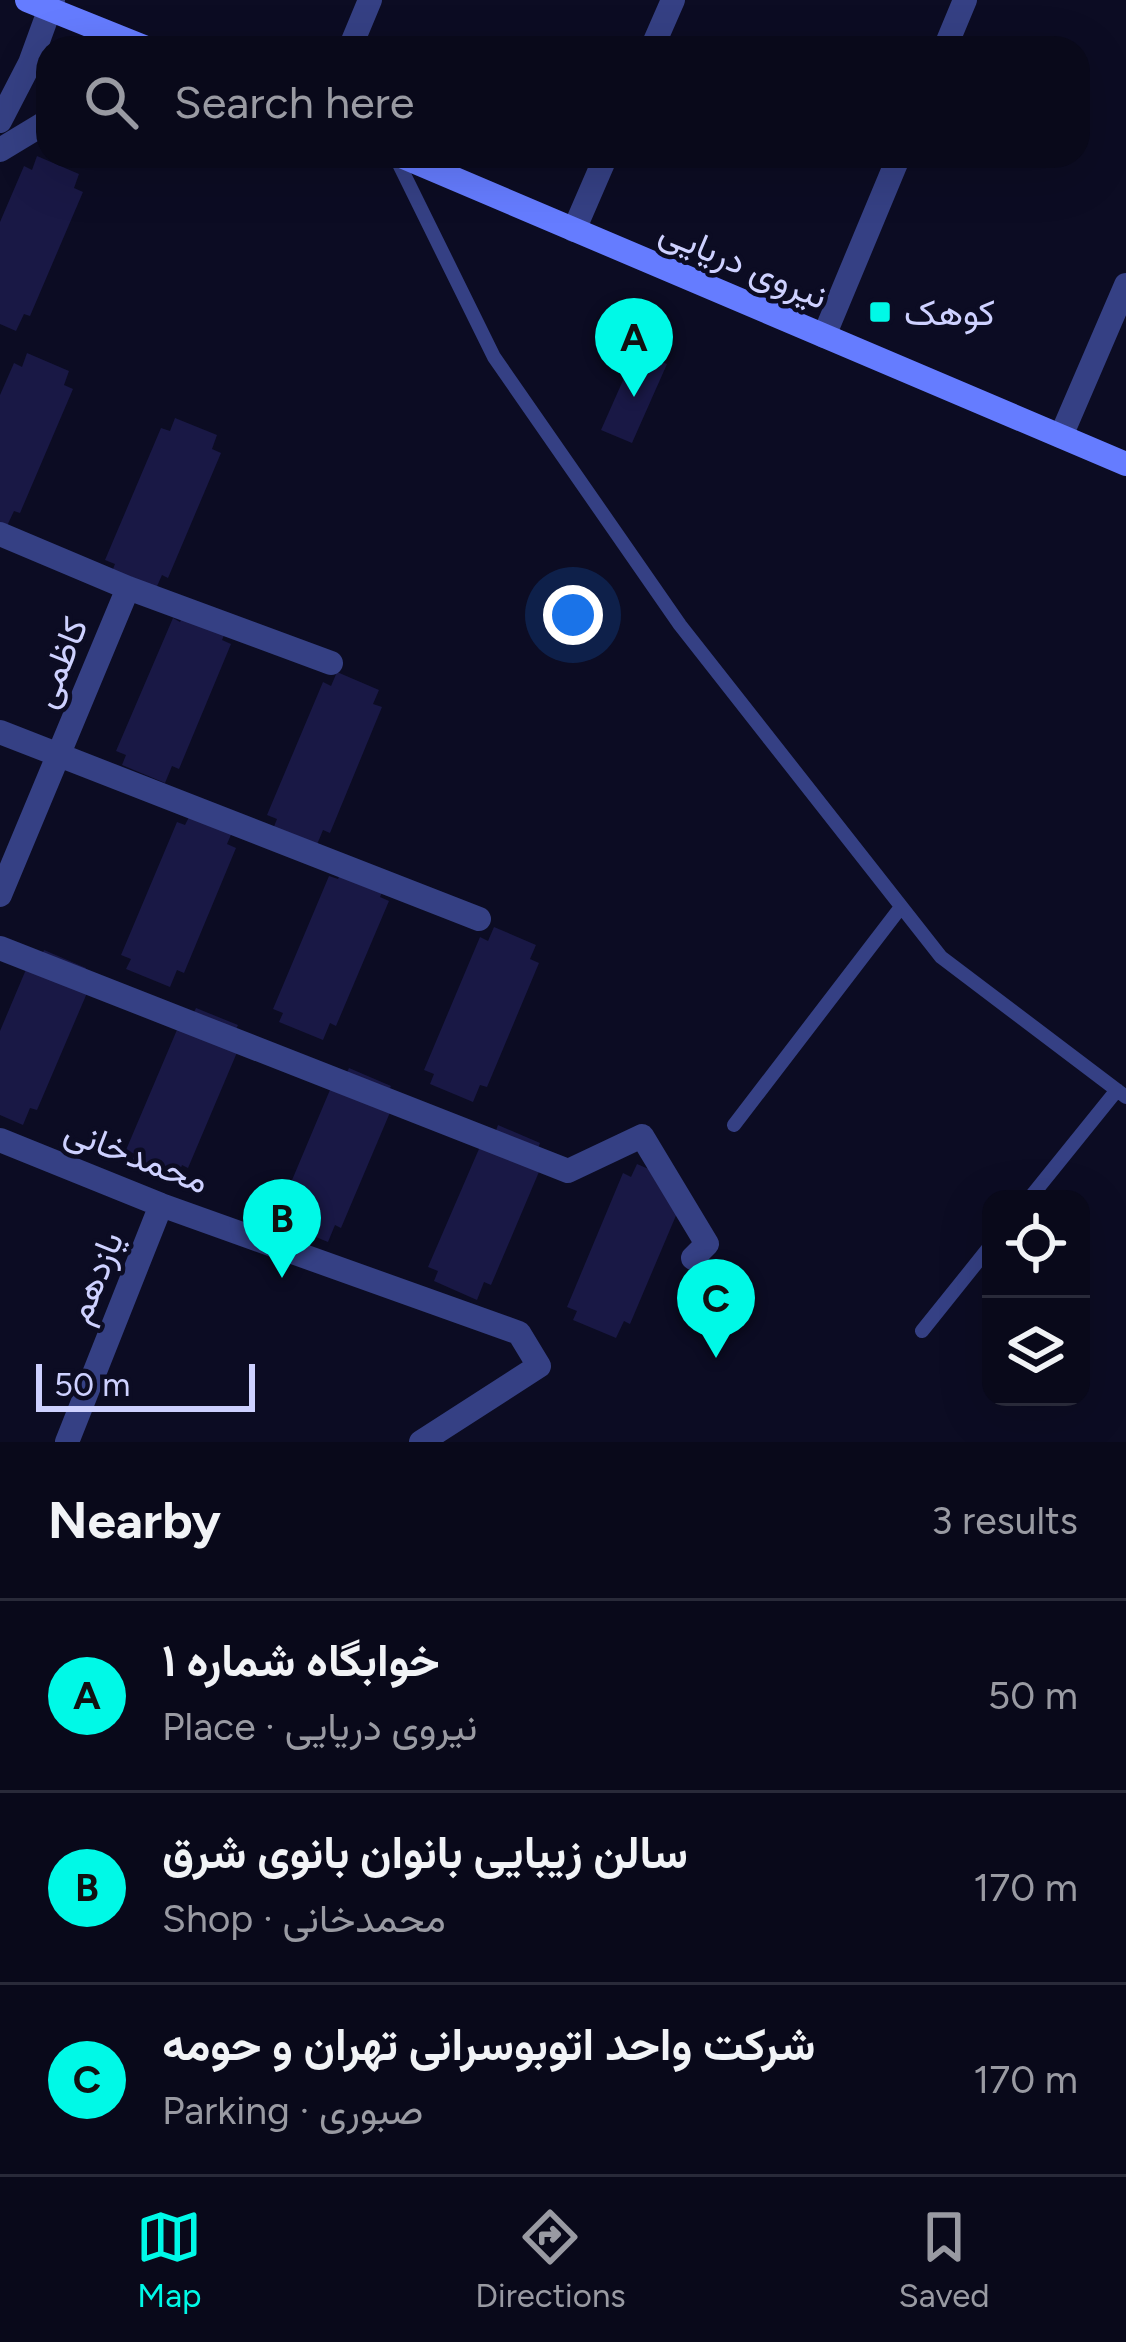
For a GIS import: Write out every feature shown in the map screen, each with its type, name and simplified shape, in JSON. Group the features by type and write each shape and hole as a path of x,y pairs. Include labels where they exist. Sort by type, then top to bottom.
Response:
{"main road":[{"path":"43,3 119,36"},
{"name":"نیروی دریایی","path":"427,168 1126,464"}],"street":[{"path":"355,36 370,0"},
{"path":"657,36 673,0"},
{"path":"950,36 965,0"},
{"path":"0,121 30,63 43,3"},
{"path":"0,150 36,128"},
{"path":"574,230 601,168"},
{"path":"824,336 894,168"},
{"path":"1061,436 1126,285"},
{"path":"0,534 128,588 331,663"},
{"name":"کاظمی","path":"0,896 128,588"},
{"path":"0,732 478,920"},
{"path":"0,948 568,1171 642,1136 706,1244 692,1258"},
{"name":"محمدخانی","path":"0,1140 161,1204 519,1333 539,1366 422,1442"},
{"name":"یازدهم","path":"67,1442 161,1204"}],"lane":[{"path":"404,168 494,357 680,625 940,957 1121,1094 1037,1190"},
{"path":"734,1124 901,907"},
{"path":"922,1331 982,1256"}],"building":[{"path":"36,159 36,168 65,168 79,174 74,188 83,192 30,316 24,314 16,331 0,324 0,222 24,166 32,170"},
{"path":"636,351 667,364 632,443 601,430"},
{"path":"27,353 69,371 64,385 73,389 20,513 14,511 6,528 0,526 0,395 14,363 22,367"},
{"path":"175,418 217,435 212,449 221,453 168,578 162,575 154,593 111,574 115,564 105,560 161,428 170,431"},
{"path":"186,608 228,626 222,640 231,644 179,769 172,766 165,783 122,765 126,755 116,751 173,618 180,622"},
{"path":"337,672 379,690 373,704 382,707 330,833 323,830 316,847 273,829 277,819 267,815 323,682 331,686"},
{"path":"191,813 233,830 227,844 236,848 184,973 177,970 170,987 126,969 131,959 121,955 177,822 185,825"},
{"path":"344,866 386,884 380,897 389,901 336,1026 330,1023 323,1040 279,1022 283,1013 273,1009 329,876 338,879"},
{"path":"494,927 536,945 530,959 539,963 487,1087 480,1085 473,1102 430,1084 434,1074 424,1070 480,937 488,941"},
{"path":"44,950 86,968 80,982 90,986 37,1110 30,1108 23,1125 0,1115 0,1031 30,960 38,963"},
{"path":"196,1008 238,1025 232,1039 241,1043 188,1168 182,1165 175,1183 131,1164 135,1154 126,1150 182,1018 190,1021"},
{"path":"349,1068 391,1086 385,1099 394,1103 341,1228 335,1225 328,1242 284,1224 289,1215 279,1211 335,1078 343,1081"},
{"path":"498,1125 540,1143 535,1156 544,1160 491,1285 484,1282 477,1300 434,1281 438,1271 428,1267 485,1135 493,1138"},
{"path":"637,1164 679,1182 683,1199 630,1324 624,1321 616,1338 573,1320 577,1311 567,1307 623,1173 631,1177"}],"place":[{"name":"کوهک","path":"880,312"},
{"name":"خوابگاه شماره ۱","path":"634,397"},
{"name":"سالن زیبایی بانوان بانوی شرق","path":"282,1278"},
{"name":"شرکت واحد اتوبوسرانی تهران و حومه","path":"716,1358"}]}
